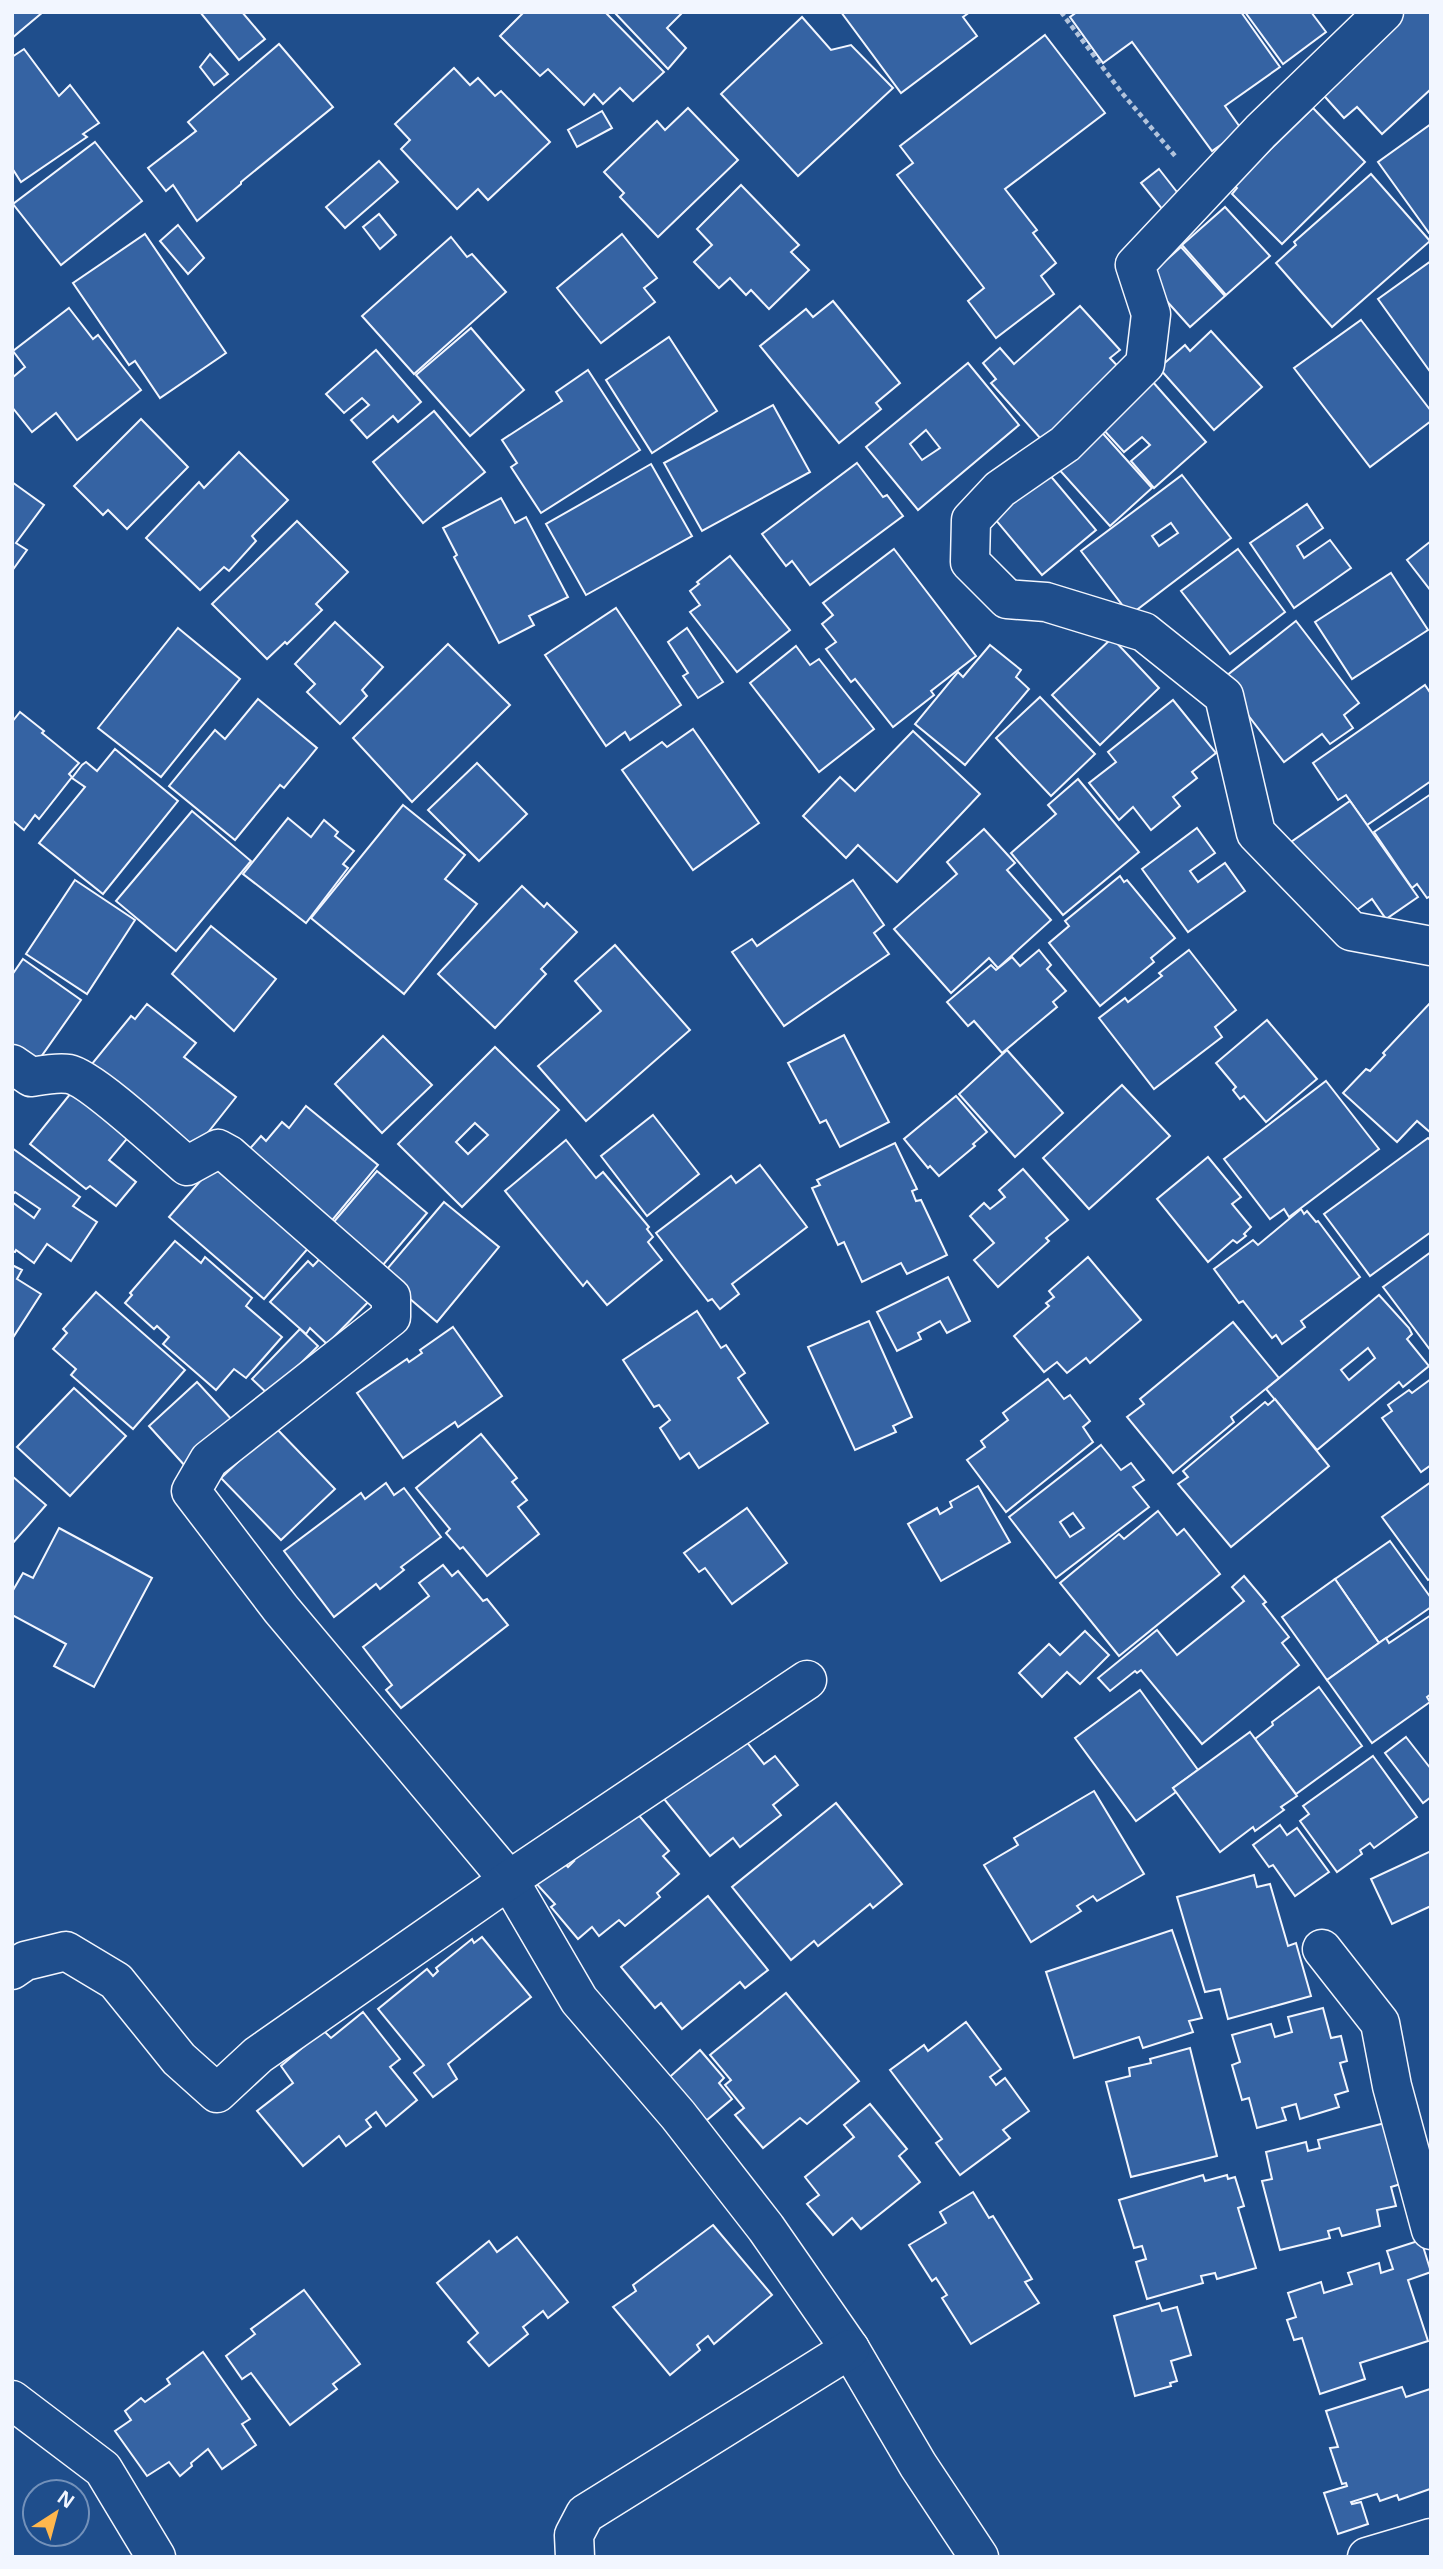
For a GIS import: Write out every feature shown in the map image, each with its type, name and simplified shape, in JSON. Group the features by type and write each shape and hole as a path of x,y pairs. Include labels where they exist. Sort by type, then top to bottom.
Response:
{"street":[{"path":"1384,12 1261,131 1135,265 1151,314 1145,364 1066,444 1000,489 971,520 970,562 1007,599 1046,602 1144,632 1224,696 1256,833 1351,931 1431,946"},
{"path":"12,1064 31,1077 53,1073 72,1074 100,1093 187,1166 218,1149 229,1155 391,1297 391,1317 209,1460 191,1491 281,1609 509,1880 579,2000 678,2115 766,2228 849,2349 918,2465 979,2557"},
{"path":"12,1970 25,1961 66,1951 116,1981 179,2059 217,2093 258,2055 509,1880 807,1680"},
{"path":"1322,1949 1380,2023 1392,2087 1431,2230"},
{"path":"575,2557 574,2535 586,2514 849,2349"},
{"path":"12,2400 103,2469 156,2557"},
{"path":"1367,2557 1431,2538"}],"path":[{"path":"1061,12 1122,93 1204,191"}],"building":[{"path":"12,12 43,12 12,38"},
{"path":"200,12 242,12 265,39 239,60"},
{"path":"524,12 605,12 664,72 633,101 620,88 603,104 594,94 584,105 548,69 540,76 500,36"},
{"path":"614,12 683,12 667,28 686,48 668,69"},
{"path":"841,12 970,12 963,17 977,36 901,93"},
{"path":"1077,12 1241,12 1280,67 1225,106 1242,130 1212,151 1132,42 1103,63 1070,17"},
{"path":"1245,12 1311,12 1326,32 1283,64"},
{"path":"1402,12 1429,12 1431,15 1431,89 1382,134 1357,107 1344,118 1318,89"},
{"path":"802,17 831,50 851,45 893,88 798,176 721,94"},
{"path":"1045,35 1105,113 1005,189 1037,230 1033,233 1056,263 1041,276 1054,294 996,338 968,301 984,288 897,175 913,163 900,146"},
{"path":"279,44 333,107 197,221 173,185 166,191 148,168 196,131 188,122"},
{"path":"24,49 59,96 70,85 99,123 83,134 87,137 21,182 12,168 12,57"},
{"path":"210,54 228,74 214,85 200,67"},
{"path":"454,68 470,85 478,78 495,96 501,91 550,142 488,200 478,189 457,209 401,149 410,140 395,124"},
{"path":"688,108 738,160 658,237 620,197 624,193 604,172 657,121 665,130"},
{"path":"1313,108 1365,162 1282,244 1232,194 1237,188 1234,185"},
{"path":"602,111 612,128 577,147 568,130"},
{"path":"1431,124 1431,232 1429,233 1378,162"},
{"path":"95,142 142,201 61,265 13,204"},
{"path":"379,161 398,182 345,228 326,207"},
{"path":"1159,169 1184,201 1167,215 1141,183"},
{"path":"1371,174 1430,241 1332,327 1276,263 1296,245 1294,242"},
{"path":"741,185 799,245 791,252 809,270 769,309 751,290 746,295 730,278 719,288 694,262 712,245 697,229"},
{"path":"1225,207 1270,256 1226,295 1182,245"},
{"path":"379,214 396,235 380,249 363,227"},
{"path":"178,225 204,258 188,274 160,241"},
{"path":"145,234 226,353 160,398 135,361 129,365 73,283"},
{"path":"622,234 657,278 644,288 655,302 601,343 557,288"},
{"path":"451,237 467,257 472,254 506,292 414,374 362,316"},
{"path":"1181,247 1225,296 1190,327 1146,278"},
{"path":"1431,261 1431,373 1378,299"},
{"path":"833,301 900,383 876,403 881,409 839,443 760,346 806,309 813,317"},
{"path":"1080,306 1120,350 1110,358 1126,375 1049,448 991,383 996,379 983,363 1000,348 1014,364"},
{"path":"69,308 93,339 98,335 141,390 77,440 56,413 32,432 12,407 12,378 25,367 13,351"},
{"path":"1361,320 1431,411 1431,421 1370,467 1294,368"},
{"path":"471,328 524,390 470,436 416,375"},
{"path":"1211,331 1262,387 1214,430 1159,368 1185,345 1190,351"},
{"path":"669,337 717,411 652,453 606,380"},
{"path":"376,350 421,402 398,422 393,416 367,438 351,420 369,405 362,398 344,413 326,394"},
{"path":"968,363 1019,425 918,510 866,447","holes":["926,430 940,448 922,460 910,444"]},
{"path":"588,370 640,450 541,513 511,467 517,463 502,440 562,401 556,392"},
{"path":"1152,381 1206,442 1154,488 1131,461 1150,445 1142,437 1124,452 1101,427"},
{"path":"773,405 810,472 702,531 664,463"},
{"path":"434,411 485,472 423,523 373,462"},
{"path":"141,419 188,467 127,529 108,510 103,515 74,486"},
{"path":"1098,428 1152,488 1110,526 1056,466"},
{"path":"239,452 288,500 252,536 256,541 229,571 224,567 200,590 146,538 199,482 204,488"},
{"path":"857,463 883,497 887,495 903,516 810,585 792,561 786,566 762,534"},
{"path":"651,464 692,536 586,595 546,524"},
{"path":"1043,467 1096,530 1042,575 989,512"},
{"path":"1182,475 1231,538 1130,615 1081,551","holes":["1171,523 1178,533 1159,546 1152,536"]},
{"path":"12,482 44,505 16,543 27,550 12,571"},
{"path":"501,498 515,523 526,517 568,597 529,616 534,625 499,643 454,557 457,555 443,528"},
{"path":"1307,504 1323,528 1297,546 1304,558 1330,540 1351,568 1294,608 1250,543"},
{"path":"297,521 348,572 316,604 322,610 287,644 285,642 267,659 212,604"},
{"path":"1431,541 1431,591 1407,560"},
{"path":"894,549 976,656 931,691 934,695 893,727 855,679 851,682 826,649 836,642 822,624 833,615 823,603"},
{"path":"1238,549 1285,612 1230,654 1181,591"},
{"path":"730,556 790,630 737,672 690,612 700,605 690,591 699,584 697,582"},
{"path":"1391,573 1428,630 1352,679 1315,622"},
{"path":"616,608 681,705 630,740 625,732 606,746 545,655"},
{"path":"1296,621 1359,703 1344,715 1353,728 1330,744 1322,734 1284,762 1221,680"},
{"path":"335,622 383,667 362,690 367,696 340,724 307,692 315,684 295,664"},
{"path":"178,628 240,679 161,777 98,728"},
{"path":"687,628 723,682 698,698 683,676 688,673 668,642"},
{"path":"1112,638 1159,688 1100,745 1052,695"},
{"path":"448,644 510,705 412,802 353,738"},
{"path":"990,645 1021,670 1016,677 1029,689 965,765 915,724 958,672 963,677"},
{"path":"796,646 810,665 819,659 874,729 819,772 750,683"},
{"path":"1425,685 1431,694 1431,781 1367,825 1346,795 1338,800 1313,763"},
{"path":"1040,697 1095,754 1051,796 996,738"},
{"path":"258,699 317,748 284,788 280,785 235,840 169,786 215,730 225,739"},
{"path":"1173,700 1216,753 1192,772 1197,778 1173,797 1180,806 1151,830 1133,807 1119,820 1089,783 1116,762 1108,752"},
{"path":"20,712 79,763 69,774 72,777 39,819 35,815 24,830 12,820 12,722"},
{"path":"693,729 759,823 693,870 622,770 662,742 667,747"},
{"path":"913,731 980,794 897,882 858,845 846,858 803,816 840,777 855,791"},
{"path":"115,749 178,801 103,894 39,843 85,787 72,778 82,765 86,762 97,771"},
{"path":"477,763 527,814 479,861 428,810"},
{"path":"1078,779 1139,852 1063,915 1011,853 1056,814 1048,805"},
{"path":"1431,794 1431,896 1427,898 1417,884 1412,888 1374,832"},
{"path":"1350,801 1418,897 1386,919 1372,899 1354,912 1291,842"},
{"path":"403,805 465,855 445,879 477,904 404,994 311,918"},
{"path":"192,811 251,861 176,951 116,901"},
{"path":"288,818 311,837 324,820 338,832 335,836 354,851 343,864 348,868 306,923 243,874"},
{"path":"1197,828 1215,853 1190,871 1198,882 1225,863 1245,891 1188,932 1142,869"},
{"path":"984,829 1015,863 1007,870 1051,920 998,968 989,958 951,993 894,929 957,874 947,862"},
{"path":"1120,876 1124,882 1127,880 1175,938 1151,958 1154,962 1100,1006 1049,943 1069,926 1065,921"},
{"path":"75,880 135,920 87,994 26,954"},
{"path":"853,880 884,925 874,933 889,954 784,1026 732,952 752,939 757,946"},
{"path":"522,886 544,907 547,903 577,932 541,969 546,974 495,1028 438,974"},
{"path":"211,926 276,979 234,1031 172,974"},
{"path":"615,945 690,1030 586,1121 538,1066 601,1011 575,981"},
{"path":"1039,950 1051,965 1047,969 1066,991 1053,1002 1057,1007 1002,1053 974,1021 968,1026 947,1002 991,965 996,970 1012,957 1020,966"},
{"path":"1189,950 1236,1010 1215,1027 1222,1037 1154,1089 1099,1018 1125,998 1128,1002 1162,976 1159,973"},
{"path":"23,959 81,1000 31,1071 12,1058 12,975"},
{"path":"1431,1002 1431,1133 1417,1121 1397,1142 1343,1093 1366,1069 1370,1071 1385,1055 1383,1053"},
{"path":"147,1004 196,1043 184,1057 236,1097 187,1159 82,1076 131,1016 135,1019"},
{"path":"1267,1020 1317,1079 1266,1122 1244,1096 1240,1099 1233,1090 1236,1087 1216,1063"},
{"path":"844,1035 889,1122 840,1147 826,1120 820,1123 788,1063"},
{"path":"383,1036 432,1085 382,1133 335,1084"},
{"path":"495,1047 559,1110 462,1207 398,1144","holes":["475,1123 488,1135 468,1154 456,1142"]},
{"path":"1007,1050 1063,1113 1015,1157 959,1094"},
{"path":"1326,1081 1379,1149 1289,1217 1284,1209 1270,1219 1224,1159"},
{"path":"79,1083 136,1128 109,1160 136,1182 116,1206 90,1186 86,1189 30,1144"},
{"path":"1122,1085 1170,1136 1089,1209 1043,1158"},
{"path":"956,1096 987,1132 973,1144 975,1146 939,1176 930,1166 928,1168 904,1139"},
{"path":"306,1106 378,1165 324,1230 239,1161 261,1136 266,1141 282,1122 289,1128"},
{"path":"653,1115 699,1174 647,1216 601,1156"},
{"path":"1428,1138 1431,1141 1431,1232 1370,1276 1324,1214"},
{"path":"566,1140 596,1178 603,1172 649,1227 647,1229 653,1237 648,1242 662,1260 607,1305 587,1281 583,1286 505,1191"},
{"path":"895,1143 917,1189 912,1191 916,1201 921,1200 947,1255 907,1274 901,1263 862,1282 844,1242 838,1245 812,1188 820,1185 817,1180"},
{"path":"12,1148 80,1197 73,1206 97,1222 71,1261 47,1244 34,1263 16,1250 12,1251 12,1202 34,1218 40,1209 15,1192 12,1195"},
{"path":"222,1156 317,1238 264,1299 169,1217"},
{"path":"1208,1157 1241,1197 1232,1204 1251,1227 1244,1234 1246,1236 1237,1243 1233,1240 1208,1262 1157,1199"},
{"path":"760,1165 807,1227 732,1284 739,1294 720,1309 712,1299 708,1301 656,1233 731,1176 736,1183"},
{"path":"1023,1169 1068,1220 1046,1238 1049,1241 998,1287 974,1260 994,1243 970,1216 984,1203 990,1209 1005,1197 999,1190"},
{"path":"377,1171 427,1213 377,1272 327,1230"},
{"path":"444,1202 499,1247 437,1322 382,1275"},
{"path":"1301,1209 1304,1214 1307,1211 1318,1221 1360,1277 1301,1321 1305,1327 1282,1344 1276,1335 1272,1338 1243,1301 1239,1303 1214,1269 1253,1240 1258,1245"},
{"path":"175,1241 201,1263 205,1257 252,1298 246,1306 282,1337 246,1378 234,1369 216,1390 163,1344 169,1337 157,1326 154,1329 125,1303 132,1295 130,1293"},
{"path":"328,1250 378,1292 327,1344 310,1328 306,1334 270,1302 308,1261 313,1266"},
{"path":"1431,1252 1431,1351 1383,1287"},
{"path":"1088,1257 1141,1320 1090,1363 1086,1358 1067,1373 1057,1362 1044,1372 1014,1336 1049,1306 1046,1303 1054,1297 1049,1291"},
{"path":"12,1265 22,1270 17,1279 41,1294 12,1339"},
{"path":"948,1277 970,1321 947,1333 940,1321 918,1333 921,1339 897,1351 877,1312"},
{"path":"96,1292 185,1370 133,1429 71,1375 76,1369 53,1349 67,1333 63,1329"},
{"path":"1379,1295 1409,1328 1412,1334 1407,1339 1429,1366 1403,1387 1399,1382 1317,1450 1266,1389","holes":["1368,1348 1375,1358 1349,1380 1341,1370"]},
{"path":"697,1311 721,1348 726,1345 745,1373 738,1378 768,1423 699,1468 689,1453 680,1459 660,1428 670,1420 659,1405 654,1407 623,1360"},
{"path":"869,1321 912,1417 893,1426 896,1432 855,1450 808,1347"},
{"path":"1233,1322 1279,1378 1231,1417 1234,1422 1173,1473 1127,1417 1144,1404 1140,1399"},
{"path":"453,1327 502,1396 458,1427 455,1422 403,1458 357,1393 407,1359 409,1362 422,1353 420,1350"},
{"path":"300,1329 318,1346 269,1395 252,1379"},
{"path":"1048,1379 1064,1399 1070,1395 1090,1421 1083,1427 1093,1442 1006,1512 967,1460 985,1447 981,1441 1008,1420 1003,1413"},
{"path":"1431,1379 1431,1465 1421,1472 1382,1418 1392,1411 1388,1405 1409,1390 1412,1393"},
{"path":"197,1382 234,1422 186,1467 149,1426"},
{"path":"74,1388 126,1436 70,1496 17,1447"},
{"path":"1275,1399 1329,1466 1231,1547 1178,1484 1188,1477 1183,1471 1265,1402 1268,1405"},
{"path":"275,1427 335,1489 281,1540 221,1478"},
{"path":"481,1434 517,1478 512,1482 527,1500 518,1507 539,1534 487,1576 463,1547 460,1549 446,1533 450,1529 416,1488"},
{"path":"1101,1445 1121,1470 1131,1463 1144,1480 1133,1487 1149,1507 1056,1578 1009,1517","holes":["1073,1513 1084,1528 1070,1537 1060,1522"]},
{"path":"12,1476 46,1505 12,1544"},
{"path":"1431,1482 1431,1578 1428,1580 1382,1517"},
{"path":"386,1483 394,1495 404,1488 441,1537 401,1567 404,1570 380,1589 376,1584 334,1617 284,1551 361,1493 365,1499"},
{"path":"978,1486 1010,1542 941,1581 908,1524 937,1508 940,1514 952,1507 950,1502"},
{"path":"747,1508 787,1563 732,1604 705,1568 699,1572 684,1553"},
{"path":"1158,1511 1177,1535 1184,1529 1220,1574 1119,1656 1060,1583 1119,1534 1124,1539"},
{"path":"59,1528 152,1578 94,1687 54,1666 66,1644 12,1615 12,1592 23,1573 33,1578"},
{"path":"1390,1541 1431,1598 1431,1607 1379,1643 1335,1579"},
{"path":"443,1565 452,1576 458,1571 483,1601 487,1599 508,1625 401,1708 386,1690 392,1685 363,1647 429,1596 419,1583"},
{"path":"1244,1576 1266,1602 1263,1604 1289,1637 1282,1643 1299,1665 1202,1744 1141,1670 1137,1673 1135,1671 1110,1691 1098,1678 1157,1630 1177,1655 1244,1601 1232,1587"},
{"path":"1335,1579 1379,1643 1327,1680 1282,1617"},
{"path":"1431,1615 1431,1694 1427,1697 1430,1702 1372,1743 1327,1680 1386,1638 1389,1643"},
{"path":"1085,1631 1109,1655 1080,1684 1067,1672 1042,1697 1019,1673 1049,1644 1060,1655"},
{"path":"1319,1687 1362,1746 1296,1794 1255,1739 1273,1725 1272,1722"},
{"path":"1140,1690 1198,1770 1173,1788 1176,1792 1136,1821 1075,1738"},
{"path":"739,1732 764,1764 775,1756 798,1785 773,1805 781,1815 740,1847 733,1838 710,1856 660,1794"},
{"path":"1250,1732 1297,1796 1281,1807 1284,1810 1255,1831 1253,1827 1220,1852 1173,1788"},
{"path":"1406,1737 1431,1769 1431,1797 1423,1803 1385,1753"},
{"path":"1373,1756 1417,1817 1374,1848 1370,1843 1360,1850 1362,1854 1337,1872 1300,1821 1309,1814 1303,1806"},
{"path":"1094,1791 1144,1874 1097,1901 1093,1896 1077,1906 1081,1911 1031,1942 984,1865 1018,1845 1014,1838"},
{"path":"836,1803 902,1884 873,1908 870,1904 818,1946 814,1941 791,1960 732,1887"},
{"path":"636,1812 669,1851 663,1856 679,1874 657,1893 660,1897 625,1926 619,1920 599,1936 592,1927 578,1939 551,1907 555,1904 534,1881 560,1858 568,1867 574,1861 572,1860"},
{"path":"1280,1825 1287,1835 1297,1828 1329,1872 1295,1896 1273,1865 1269,1867 1253,1845"},
{"path":"1431,1851 1431,1906 1392,1924 1371,1879"},
{"path":"1254,1875 1257,1887 1270,1884 1288,1946 1296,1943 1311,1996 1228,2019 1220,1989 1205,1992 1177,1897"},
{"path":"708,1896 768,1970 745,1988 740,1982 682,2029 661,2003 655,2008 621,1967"},
{"path":"1172,1930 1202,2018 1189,2021 1193,2032 1143,2048 1139,2037 1074,2058 1046,1972"},
{"path":"482,1937 531,1997 448,2064 457,2079 433,2097 414,2073 424,2065 378,2009 427,1969 433,1976 438,1971 436,1968 472,1939 474,1943"},
{"path":"786,1993 859,2081 807,2124 800,2118 763,2148 735,2115 744,2108 725,2085 731,2080 710,2055"},
{"path":"1323,2008 1331,2038 1341,2036 1347,2061 1340,2063 1348,2091 1335,2095 1339,2107 1300,2119 1296,2104 1282,2108 1286,2120 1257,2128 1249,2098 1242,2100 1232,2065 1240,2062 1232,2035 1271,2024 1275,2037 1292,2032 1288,2017"},
{"path":"363,2012 400,2059 390,2067 417,2100 386,2126 376,2112 366,2120 371,2127 346,2146 339,2136 303,2166 257,2111 293,2083 281,2066 323,2030 331,2038"},
{"path":"966,2022 1001,2069 990,2077 996,2085 1005,2078 1029,2111 1003,2130 1010,2138 960,2175 936,2143 942,2139 890,2070 924,2045 928,2051"},
{"path":"1190,2048 1217,2156 1131,2177 1106,2082 1130,2076 1129,2068 1151,2063 1150,2059"},
{"path":"700,2050 724,2078 719,2083 732,2099 701,2125 664,2082"},
{"path":"870,2104 907,2149 899,2156 920,2182 861,2229 852,2218 833,2235 807,2204 819,2195 805,2177 854,2137 844,2125"},
{"path":"1389,2122 1404,2183 1391,2187 1396,2206 1377,2210 1380,2226 1342,2236 1339,2228 1328,2231 1330,2238 1280,2250 1262,2181 1272,2179 1266,2152 1306,2142 1308,2151 1320,2148 1318,2140"},
{"path":"1203,2175 1205,2181 1227,2175 1228,2179 1235,2177 1244,2206 1238,2208 1256,2268 1217,2279 1215,2273 1201,2276 1203,2283 1147,2299 1136,2262 1146,2259 1142,2246 1134,2248 1119,2200"},
{"path":"973,2192 989,2218 993,2216 1032,2279 1025,2282 1039,2303 971,2344 942,2298 947,2295 936,2278 932,2281 909,2245 946,2223 940,2212"},
{"path":"713,2225 772,2295 714,2344 708,2336 697,2345 700,2350 670,2375 613,2307 636,2291 633,2285"},
{"path":"517,2237 568,2302 548,2318 543,2311 523,2327 528,2334 489,2366 468,2342 478,2333 437,2283 489,2241 497,2252"},
{"path":"1421,2240 1431,2272 1408,2280 1428,2341 1360,2363 1365,2379 1320,2394 1302,2338 1294,2340 1287,2320 1296,2317 1288,2293 1321,2282 1324,2293 1352,2284 1348,2273 1379,2263 1381,2273 1393,2269 1387,2251"},
{"path":"304,2290 360,2364 333,2384 337,2389 290,2425 251,2373 242,2379 226,2356 255,2334 251,2329"},
{"path":"1159,2303 1162,2311 1177,2307 1191,2355 1171,2361 1177,2381 1170,2383 1171,2386 1135,2396 1114,2316"},
{"path":"203,2352 250,2419 242,2424 256,2445 222,2469 208,2449 180,2476 169,2462 147,2476 115,2431 131,2420 125,2411 141,2398 145,2402 170,2384 167,2379"},
{"path":"1402,2387 1406,2397 1430,2389 1431,2391 1430,2489 1399,2500 1397,2495 1380,2501 1377,2494 1351,2502 1361,2502 1368,2524 1338,2534 1324,2493 1347,2486 1346,2483 1342,2484 1330,2448 1338,2447 1326,2411"}]}
